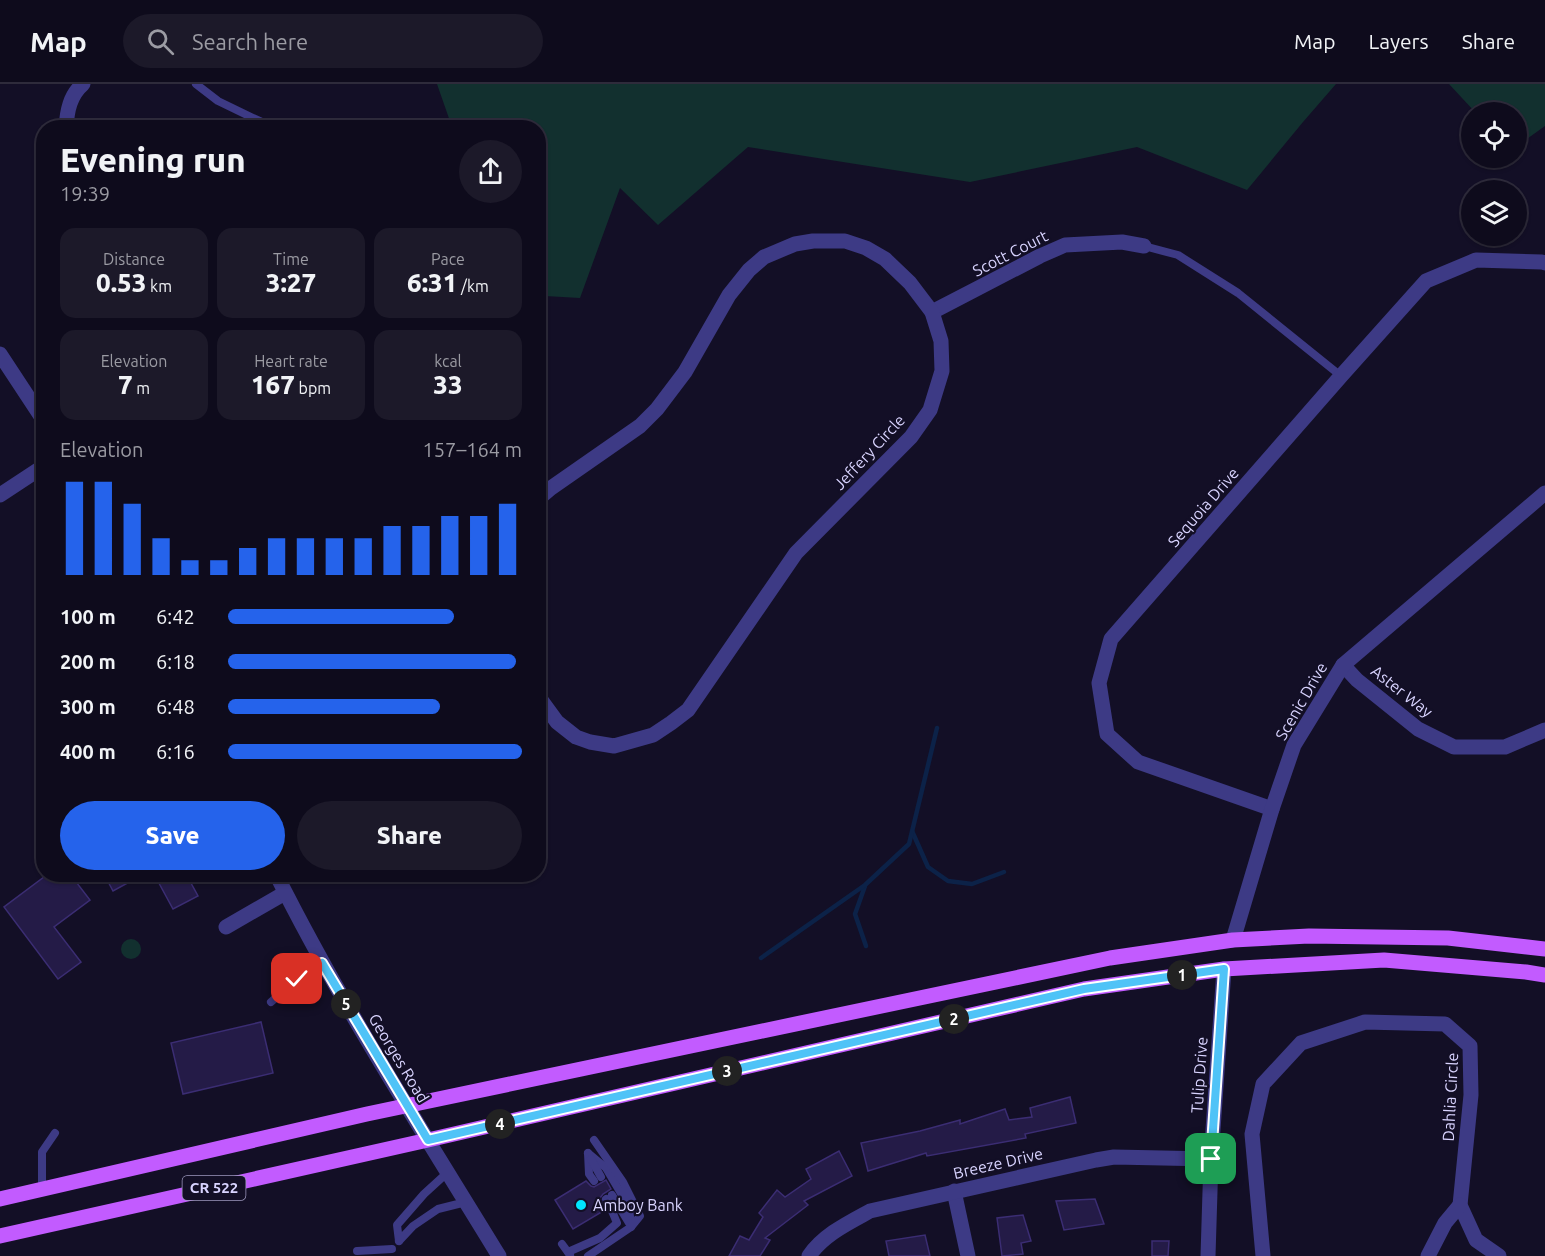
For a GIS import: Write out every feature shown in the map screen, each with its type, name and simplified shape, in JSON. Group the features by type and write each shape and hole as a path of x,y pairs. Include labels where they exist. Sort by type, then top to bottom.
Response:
{"main road":[{"name":"CR 522","path":"0,1199 407,1105 1110,958 1233,940 1309,936 1448,938 1545,949"},
{"name":"CR 522","path":"0,1236 1084,989 1224,969 1384,960 1545,975"}],"street":[{"path":"66,120 75,91 83,84"},
{"name":"Jeffery Circle","path":"546,492 640,426 657,409 685,372 729,295 749,270 764,257 795,244 813,241 845,241 866,248 885,260 910,283 932,312 941,341 942,371 930,410 911,436 796,553 688,710 653,735 614,746 576,737 557,722 546,707"},
{"name":"Scott Court","path":"932,312 1065,245 1122,242 1144,246"},
{"name":"Sequoia Drive","path":"1272,809 1138,762 1107,734 1099,683 1111,639 1426,281 1476,260 1542,262 1545,264"},
{"path":"0,354 36,409"},
{"path":"0,495 36,471"},
{"name":"Scenic Drive","path":"1233,940 1272,809 1294,746 1343,664 1545,493"},
{"name":"Aster Way","path":"1343,664 1358,680 1418,729 1454,747 1505,747 1545,730"},
{"name":"Georges Road","path":"280,882 322,963 499,1256"},
{"path":"226,927 285,893"},
{"name":"Tulip Drive","path":"1208,1256 1211,1159 1224,969"},
{"name":"Dahlia Circle","path":"1263,1256 1251,1134 1263,1084 1301,1043 1365,1022 1445,1024 1470,1046 1471,1095 1460,1205"},
{"name":"Breeze Drive","path":"809,1256 814,1249 842,1226 870,1211 1114,1157 1211,1159"},
{"path":"954,1191 968,1256"},
{"path":"1428,1256 1445,1223 1460,1205 1476,1240 1499,1256"}],"lane":[{"path":"196,84 218,101 257,120"},
{"path":"1144,246 1178,255 1238,293 1341,376"},
{"path":"271,1002 297,979 322,963"},
{"path":"42,1189 42,1152 55,1133"},
{"path":"588,1256 631,1227 640,1216 623,1182 594,1140"},
{"path":"597,1179 589,1174 588,1153 606,1168 629,1207 631,1227"},
{"path":"447,1173 424,1194 397,1226 399,1241 413,1226 438,1209 466,1202"},
{"path":"562,1244 570,1254 600,1238 617,1223 609,1197 631,1227"},
{"path":"357,1251 392,1249"}],"green space":[{"path":"437,84 1336,84 1247,190 1137,147 970,182 748,147 658,225 620,188 580,298 546,296 546,120 450,120"},
{"path":"1449,84 1545,84 1545,126 1527,139 1527,102 1466,102"},
{"path":"131,939 138,942 141,949 138,956 131,959 124,956 121,949 124,942"}],"building":[{"path":"37,882 76,882 90,900 54,927 81,962 58,979 4,907"},
{"path":"108,882 129,882 113,891"},
{"path":"158,882 190,882 198,896 173,909"},
{"path":"261,1022 273,1073 183,1094 171,1043"},
{"path":"1070,1097 1076,1123 1025,1134 1026,1138 927,1156 926,1153 868,1171 861,1143 960,1120 960,1124 1005,1109 1009,1120 1032,1117 1030,1108"},
{"path":"839,1151 852,1176 804,1201 808,1205 765,1238 770,1240 760,1256 729,1256 740,1236 749,1240 763,1217 759,1213 777,1190 785,1197 811,1179 806,1169"},
{"name":"Amboy Bank","path":"606,1180 611,1189 600,1198 605,1210 573,1229 555,1200 586,1181 594,1187"},
{"path":"1095,1199 1104,1224 1064,1230 1056,1201"},
{"path":"1023,1215 1031,1241 1021,1243 1023,1254 1002,1256 997,1218"},
{"path":"925,1235 930,1256 889,1256 886,1241"},
{"path":"1152,1241 1169,1241 1168,1256 1152,1256"}],"waterway":[{"path":"761,958 865,885 909,844 937,728"},
{"path":"912,831 928,867 948,881 972,884 1004,872"},
{"path":"865,886 855,914 866,946"}],"place":[{"name":"Amboy Bank","path":"581,1205"}],"route":[{"path":"297,979 322,963 428,1140 1084,989 1224,969 1211,1159"}]}
